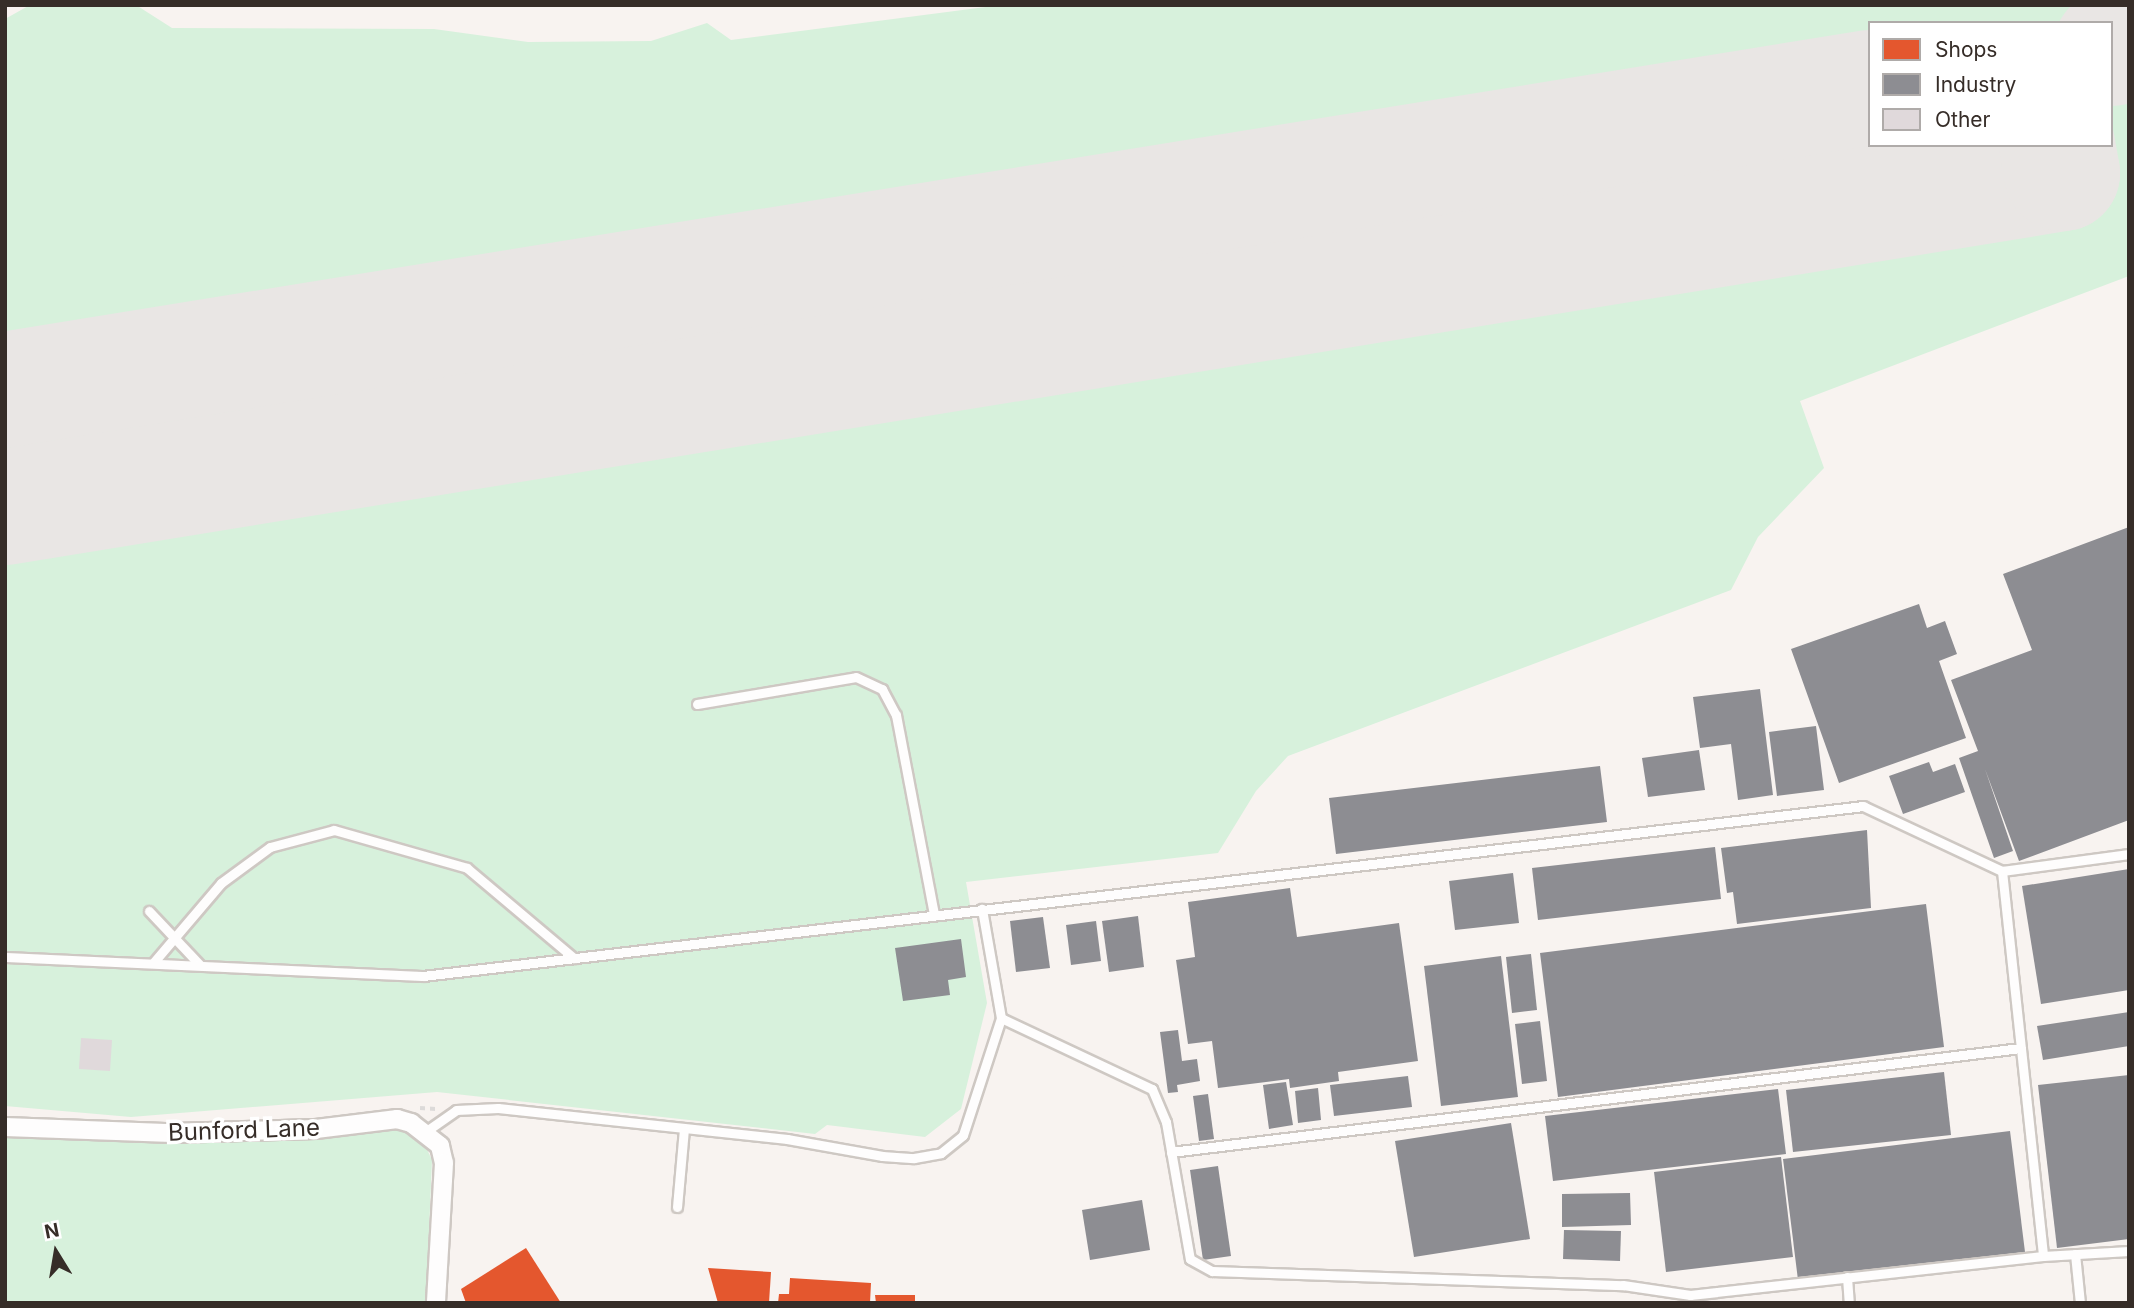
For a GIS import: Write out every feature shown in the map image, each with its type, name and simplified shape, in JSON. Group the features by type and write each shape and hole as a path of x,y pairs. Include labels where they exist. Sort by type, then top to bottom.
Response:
{"street":[{"name":"Bunford Lane","path":"5,1127 263,1132 397,1119 425,1132"},
{"path":"425,1132 440,1146 445,1180 436,1303"}],"lane":[{"path":"697,704 856,677 882,688 896,715 934,915"},
{"path":"5,957 423,975 1863,806 2002,871 2129,855"},
{"path":"153,963 221,883 270,848 334,830 467,868 573,958"},
{"path":"2002,871 2043,1256"},
{"path":"425,1132 456,1110 498,1108 788,1139 882,1156 914,1158 941,1153 963,1136 1001,1018 982,909"},
{"path":"149,911 200,965"},
{"path":"1001,1018 1152,1089 1171,1152 1190,1259 1212,1271 1623,1285 1690,1295 2043,1256 2129,1251"},
{"path":"1171,1152 2021,1048"},
{"path":"677,1207 684,1129"},
{"path":"2076,1254 2080,1303"},
{"path":"1847,1277 1849,1303"}],"green space":[{"path":"30,5 136,5 172,28 434,29 528,42 651,41 707,23 731,40 1001,5 2129,5 2129,276 1800,401 1824,468 1758,537 1731,590 1288,756 1256,791 1218,853 966,882 987,1003 961,1109 925,1137 827,1125 815,1134 437,1092 131,1117 5,1106 5,19"},
{"path":"400,1127 424,1143 432,1160 426,1303 5,1303 5,1134"}],"building: Shops":[{"path":"526,1248 561,1303 466,1303 461,1289"},
{"path":"708,1268 771,1272 769,1303 718,1303"},
{"path":"790,1278 871,1283 870,1303 778,1303 779,1294 789,1294"},
{"path":"875,1295 915,1295 915,1303 876,1303"}],"building: Industry":[{"path":"2129,527 2129,820 2019,861 1985,769 2013,851 1994,858 1959,758 1978,751 1951,680 2032,650 2003,574"},
{"path":"1919,604 1927,628 1945,621 1957,654 1939,661 1966,738 1839,783 1791,649"},
{"path":"1760,689 1773,795 1738,800 1731,744 1700,748 1693,697"},
{"path":"1816,726 1824,790 1777,796 1769,732"},
{"path":"1699,750 1705,790 1648,797 1642,758"},
{"path":"1929,762 1933,772 1955,764 1965,792 1903,814 1889,776"},
{"path":"1600,766 1607,822 1336,854 1329,798"},
{"path":"1867,830 1871,908 1737,924 1733,892 1727,893 1721,848"},
{"path":"1715,847 1721,899 1538,920 1532,868"},
{"path":"2129,869 2129,990 2041,1004 2022,886"},
{"path":"1513,873 1519,923 1455,930 1449,881"},
{"path":"1290,888 1297,937 1399,923 1418,1061 1338,1072 1339,1081 1290,1088 1289,1079 1218,1088 1212,1041 1188,1044 1176,960 1195,957 1188,902"},
{"path":"1926,904 1944,1047 1558,1097 1540,953"},
{"path":"1138,916 1144,967 1109,972 1102,921"},
{"path":"1043,917 1050,968 1016,972 1010,921"},
{"path":"1096,921 1101,961 1071,965 1066,925"},
{"path":"961,939 966,977 948,980 950,995 903,1001 895,948"},
{"path":"1531,954 1537,1010 1512,1013 1506,957"},
{"path":"1501,956 1518,1097 1441,1106 1424,966"},
{"path":"2129,1012 2129,1046 2043,1060 2037,1026"},
{"path":"1540,1021 1547,1081 1522,1084 1515,1024"},
{"path":"1178,1030 1182,1061 1197,1059 1200,1081 1177,1085 1178,1092 1168,1093 1160,1032"},
{"path":"1944,1072 1951,1135 1793,1152 1786,1090"},
{"path":"2129,1075 2129,1239 2057,1248 2038,1085"},
{"path":"1408,1076 1412,1107 1334,1116 1330,1085"},
{"path":"1286,1082 1293,1125 1269,1129 1263,1085"},
{"path":"1318,1088 1321,1120 1298,1123 1295,1091"},
{"path":"1778,1089 1786,1154 1553,1181 1545,1116"},
{"path":"1208,1094 1214,1139 1199,1141 1193,1096"},
{"path":"1511,1123 1530,1239 1414,1257 1395,1141"},
{"path":"2010,1131 2025,1252 1798,1280 1783,1159"},
{"path":"1781,1157 1793,1257 1666,1272 1654,1172"},
{"path":"1218,1166 1231,1256 1203,1260 1190,1170"},
{"path":"1630,1193 1631,1225 1562,1227 1562,1194"},
{"path":"1142,1200 1150,1250 1090,1260 1082,1210"},
{"path":"1564,1230 1621,1231 1620,1261 1563,1259"}],"building: Other":[{"path":"81,1038 112,1040 110,1071 79,1069"}],"runway":[{"path":"2113,48 2129,45"},
{"path":"5,390 1868,88"},
{"path":"5,507 2062,173 2057,147"}]}
